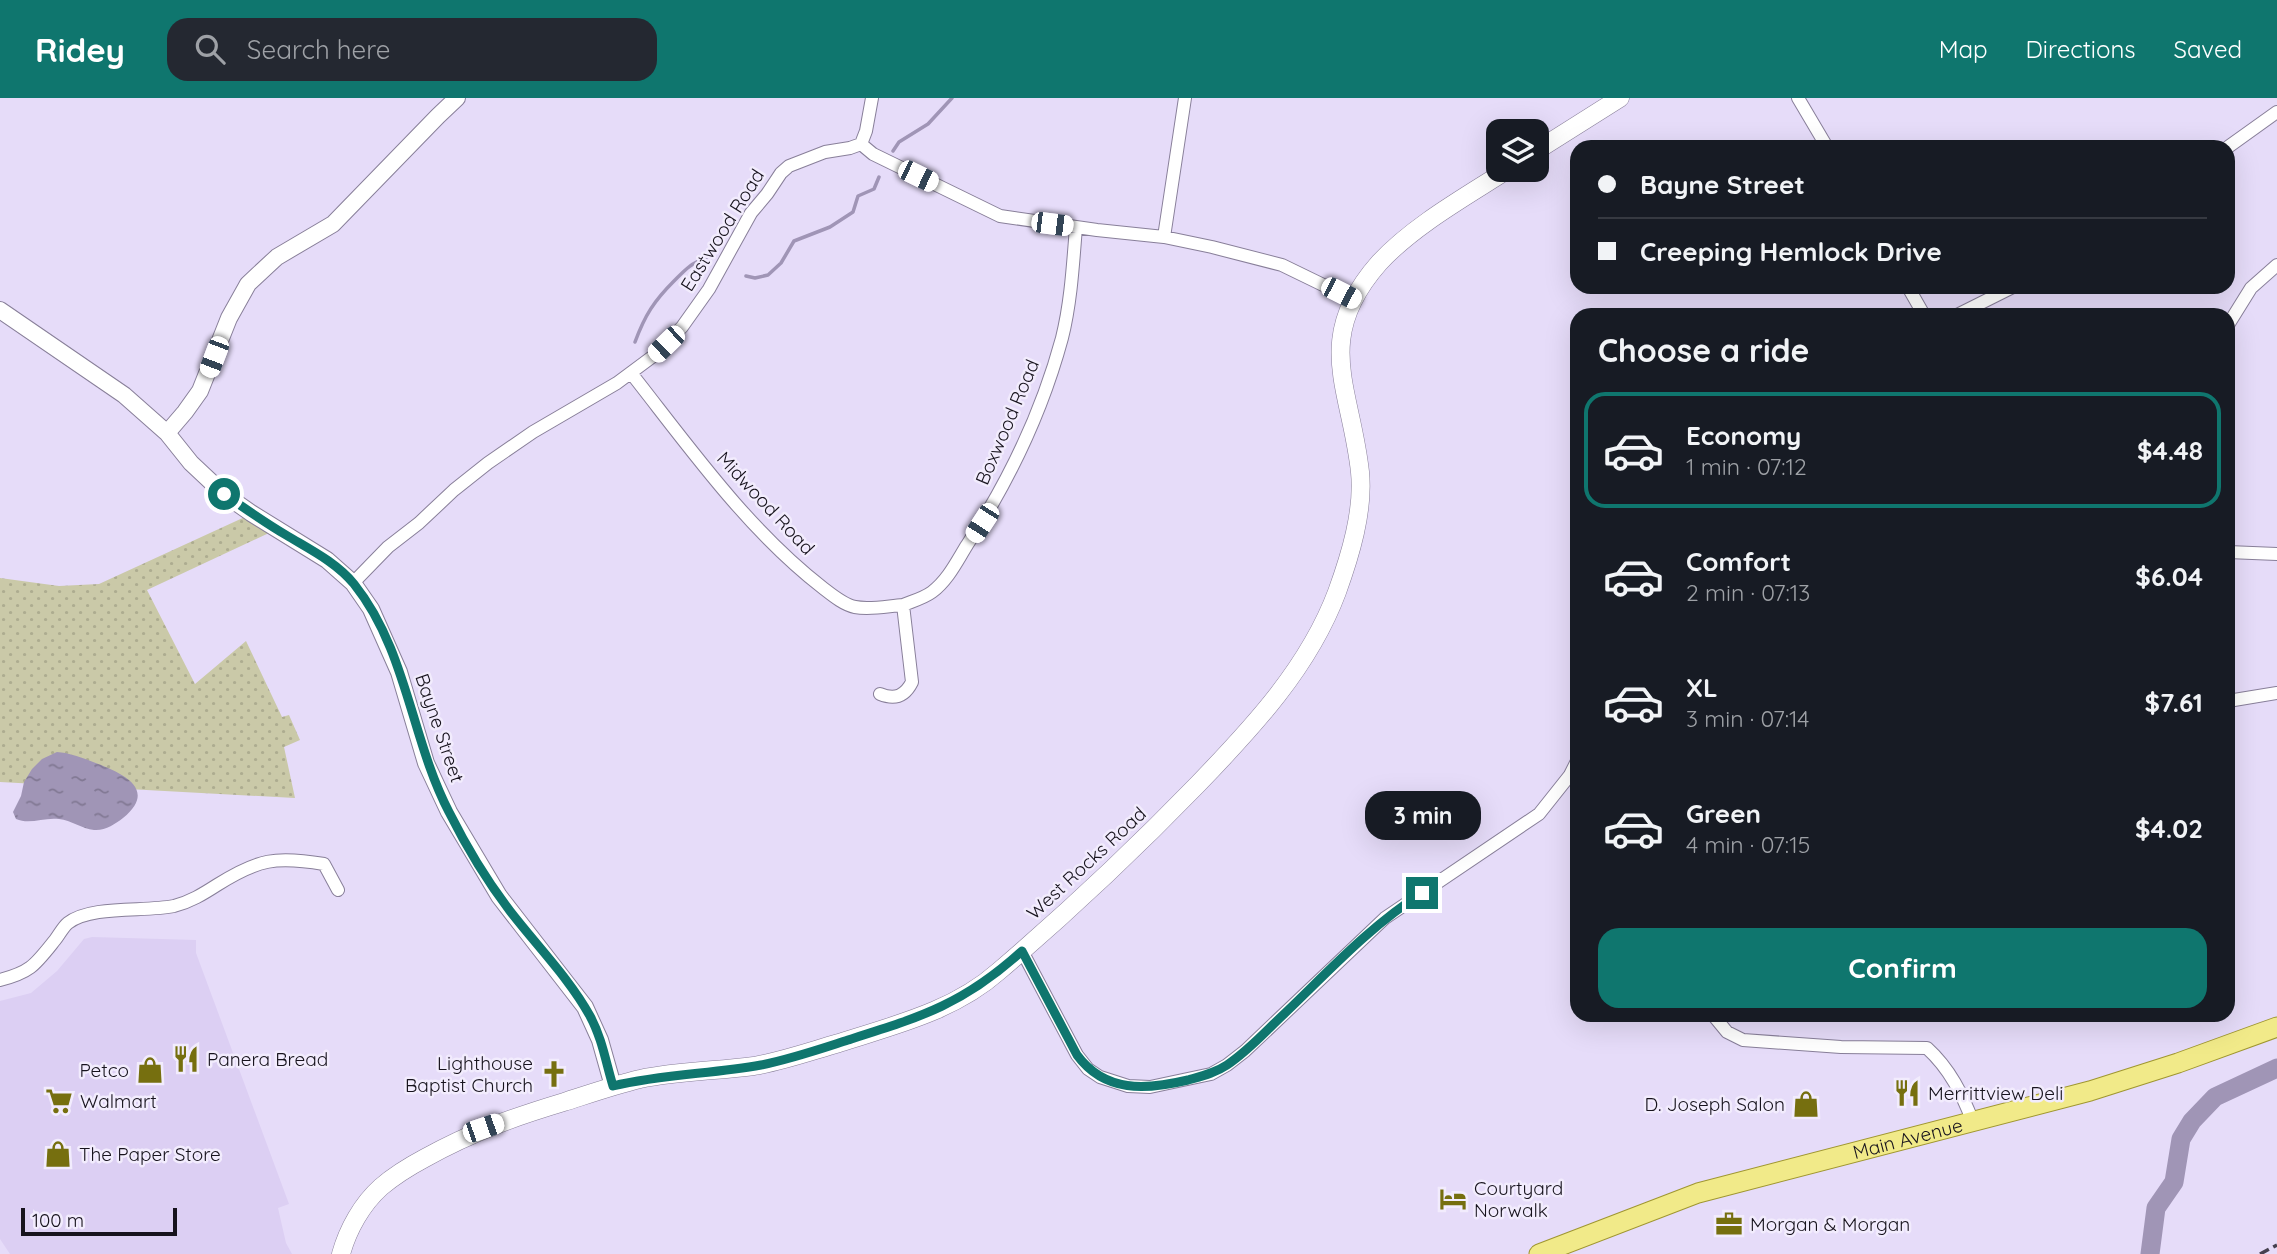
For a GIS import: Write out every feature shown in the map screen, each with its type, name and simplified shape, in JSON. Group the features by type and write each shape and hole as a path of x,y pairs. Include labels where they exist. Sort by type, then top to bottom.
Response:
{"main road":[{"path":"1549,143 1620,98"},
{"name":"West Rocks Road","path":"341,1254 351,1226 383,1185 402,1171 483,1128 644,1078 761,1065 903,1023 963,997 1022,951 1169,814 1276,697 1311,648 1337,593 1352,543 1361,476 1339,359 1342,332 1354,300 1370,274 1389,253 1488,182"},
{"name":"Main Avenue","path":"1539,1254 1698,1194 2116,1083 2277,1027"}],"street":[{"path":"167,433 200,391 234,307 257,274 277,257 333,224 457,98"},
{"path":"872,98 866,131 860,144 873,154 1000,216 1164,237 1212,247 1282,265 1354,300"},
{"path":"1164,237 1185,98"},
{"path":"1798,98 1823,140"},
{"path":"2235,142 2277,112"},
{"name":"Eastwood Road","path":"353,583 388,547 488,463 533,432 631,373 656,354 682,327 709,289 751,213 780,173 789,166 825,152 860,144"},
{"name":"Boxwood Road","path":"903,605 932,592 946,578 982,523 1022,447 1047,389 1062,335 1070,290 1076,227"},
{"path":"2235,314 2251,288 2277,265"},
{"path":"1971,308 2000,294"},
{"name":"Bayne Street","path":"0,310 107,383 167,433 191,463 224,494 327,560 353,583 374,616 399,672 426,762 449,812 499,896 585,1007 600,1040 613,1086"},
{"name":"Midwood Road","path":"631,373 756,526 810,577 837,598 854,607 903,605"},
{"path":"2235,552 2277,554"},
{"path":"880,694 887,697 900,696 908,691 912,682 903,605"},
{"path":"2235,700 2277,693"},
{"path":"1022,951 1077,1055 1088,1069 1115,1083 1150,1087 1212,1074 1245,1051 1385,918 1539,814 1570,773"},
{"path":"0,980 20,975 32,968 68,923 79,918 111,911 156,909 188,902 242,869 262,861 288,859 324,864 338,890"},
{"path":"1719,1022 1727,1032 1743,1040 1841,1047 1927,1048 1943,1062 1953,1078 1973,1122"}],"shaded area":[{"path":"84,939 196,940 196,953 289,1204 278,1208 286,1243 292,1254 10,1254 0,1239 0,1001 31,993 57,971"}],"green space":[{"path":"247,516 269,533 147,590 195,684 246,641 282,717 289,715 300,740 284,747 295,798 0,782 0,578 59,586 99,584"}],"water":[{"path":"57,752 73,755 121,774 136,788 138,797 134,807 117,823 98,830 59,819 16,819 13,812 24,782 42,759"}],"waterway":[{"path":"893,151 899,142 928,124 952,98"},
{"path":"746,276 755,278 768,275 781,263 794,241 830,227 853,212 858,196 874,189 879,177"},
{"path":"635,342 646,316 661,295 688,267 706,258"},
{"path":"2150,1254 2156,1208 2174,1182 2181,1139 2192,1121 2215,1097 2277,1068"}],"railway":[{"path":"2260,1254 2277,1245"}],"place":[{"name":"Panera Bread","path":"186,1059"},
{"name":"Petco","path":"150,1070"},
{"name":"Lighthouse Baptist Church","path":"554,1074"},
{"name":"Merrittview Deli","path":"1907,1093"},
{"name":"Walmart","path":"59,1101"},
{"name":"D. Joseph Salon","path":"1806,1104"},
{"name":"The Paper Store","path":"58,1154"},
{"name":"Courtyard Norwalk","path":"1453,1199"},
{"name":"Morgan & Morgan","path":"1729,1224"}],"route":[{"path":"224,494 327,560 346,575 363,596 404,683 426,762 449,812 499,896 585,1007 594,1023 613,1086 644,1078 761,1065 903,1023 963,997 1022,951 1077,1055 1088,1069 1100,1077 1128,1086 1150,1087 1181,1082 1212,1074 1245,1051 1373,928 1422,893"}]}
